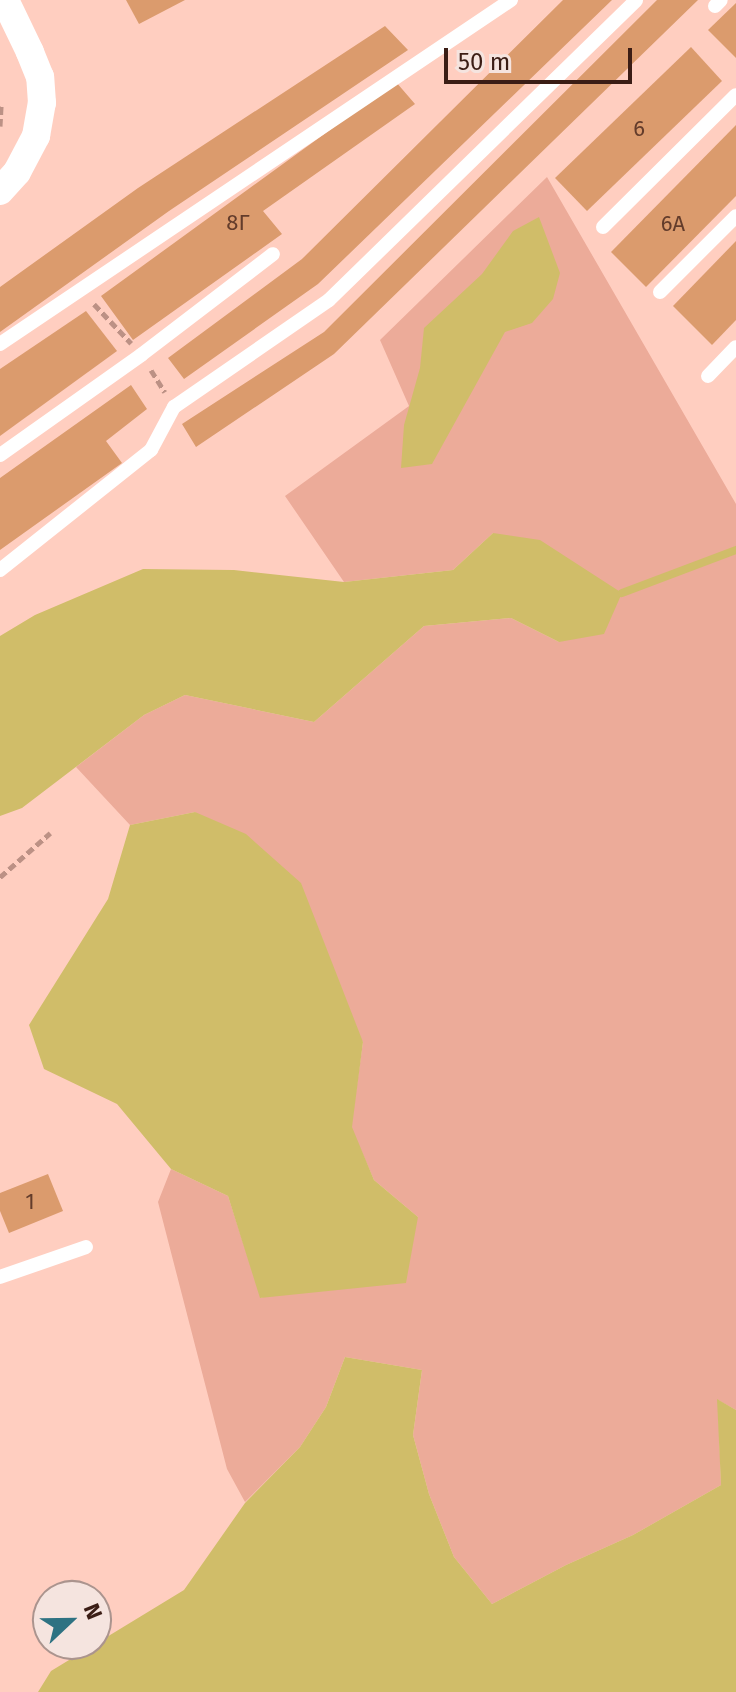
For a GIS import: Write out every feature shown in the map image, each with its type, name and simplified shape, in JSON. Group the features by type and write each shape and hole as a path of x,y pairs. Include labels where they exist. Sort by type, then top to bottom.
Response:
{"street":[{"path":"0,191 17,172 36,136 42,103 40,77 5,0"}],"lane":[{"path":"0,344 511,0"},
{"path":"0,570 151,450 174,407 329,300 636,0"},
{"path":"603,227 736,95"},
{"path":"660,292 736,216"},
{"path":"0,455 141,355 273,254"},
{"path":"708,376 736,347"},
{"path":"0,1277 86,1247"}],"path":[{"path":"0,126 1,106"},
{"path":"0,877 50,833"}],"shaded area":[{"path":"547,177 736,504 736,1410 718,1400 721,1485 633,1535 566,1565 492,1604 454,1557 429,1494 413,1435 422,1370 345,1357 326,1407 300,1447 245,1502 227,1469 158,1202 171,1169 228,1196 261,1298 418,1217 374,1180 351,1127 363,1042 195,812 130,825 76,767 144,715 185,695 314,722 424,626 511,618 559,642 493,533 453,570 344,582 285,496 409,406 380,340"},
{"path":"539,217 560,273 553,299 532,323 505,332 432,464 401,468 404,425 420,368 424,328 482,274 513,231"},
{"path":"493,533 540,540 622,593 604,634 559,642 511,618 424,626 314,722 185,695 144,715 22,808 0,816 0,636 35,615 143,569 234,570 344,582 453,570"},
{"path":"195,812 246,834 301,883 363,1042 352,1127 374,1180 418,1217 406,1283 260,1298 228,1196 171,1169 117,1104 44,1069 29,1025 108,899 130,825"},
{"path":"345,1357 422,1370 413,1435 429,1494 454,1557 492,1604 566,1565 633,1535 721,1485 717,1399 736,1410 736,1692 38,1692 51,1671 69,1660 112,1660 112,1634 184,1590 245,1503 300,1447 326,1407"}],"building":[{"path":"126,0 185,0 139,24"},
{"path":"563,0 612,0 318,284 184,379 168,358 302,259"},
{"path":"657,0 698,0 334,354 196,447 182,424 324,332"},
{"path":"736,3 736,58 708,30"},
{"path":"385,26 408,50 169,211 0,332 0,287 138,188"},
{"path":"691,47 722,81 587,211 555,178"},
{"path":"396,82 415,104 263,211 282,234 133,340 101,296"},
{"path":"736,125 736,196 646,287 611,252"},
{"path":"736,241 736,320 712,345 673,306"},
{"path":"86,311 117,351 0,436 0,369"},
{"path":"131,385 147,409 106,441 122,463 0,550 0,478"},
{"path":"48,1174 63,1211 9,1233 0,1211 0,1193"}],"waterway":[{"path":"622,593 736,550"}]}
